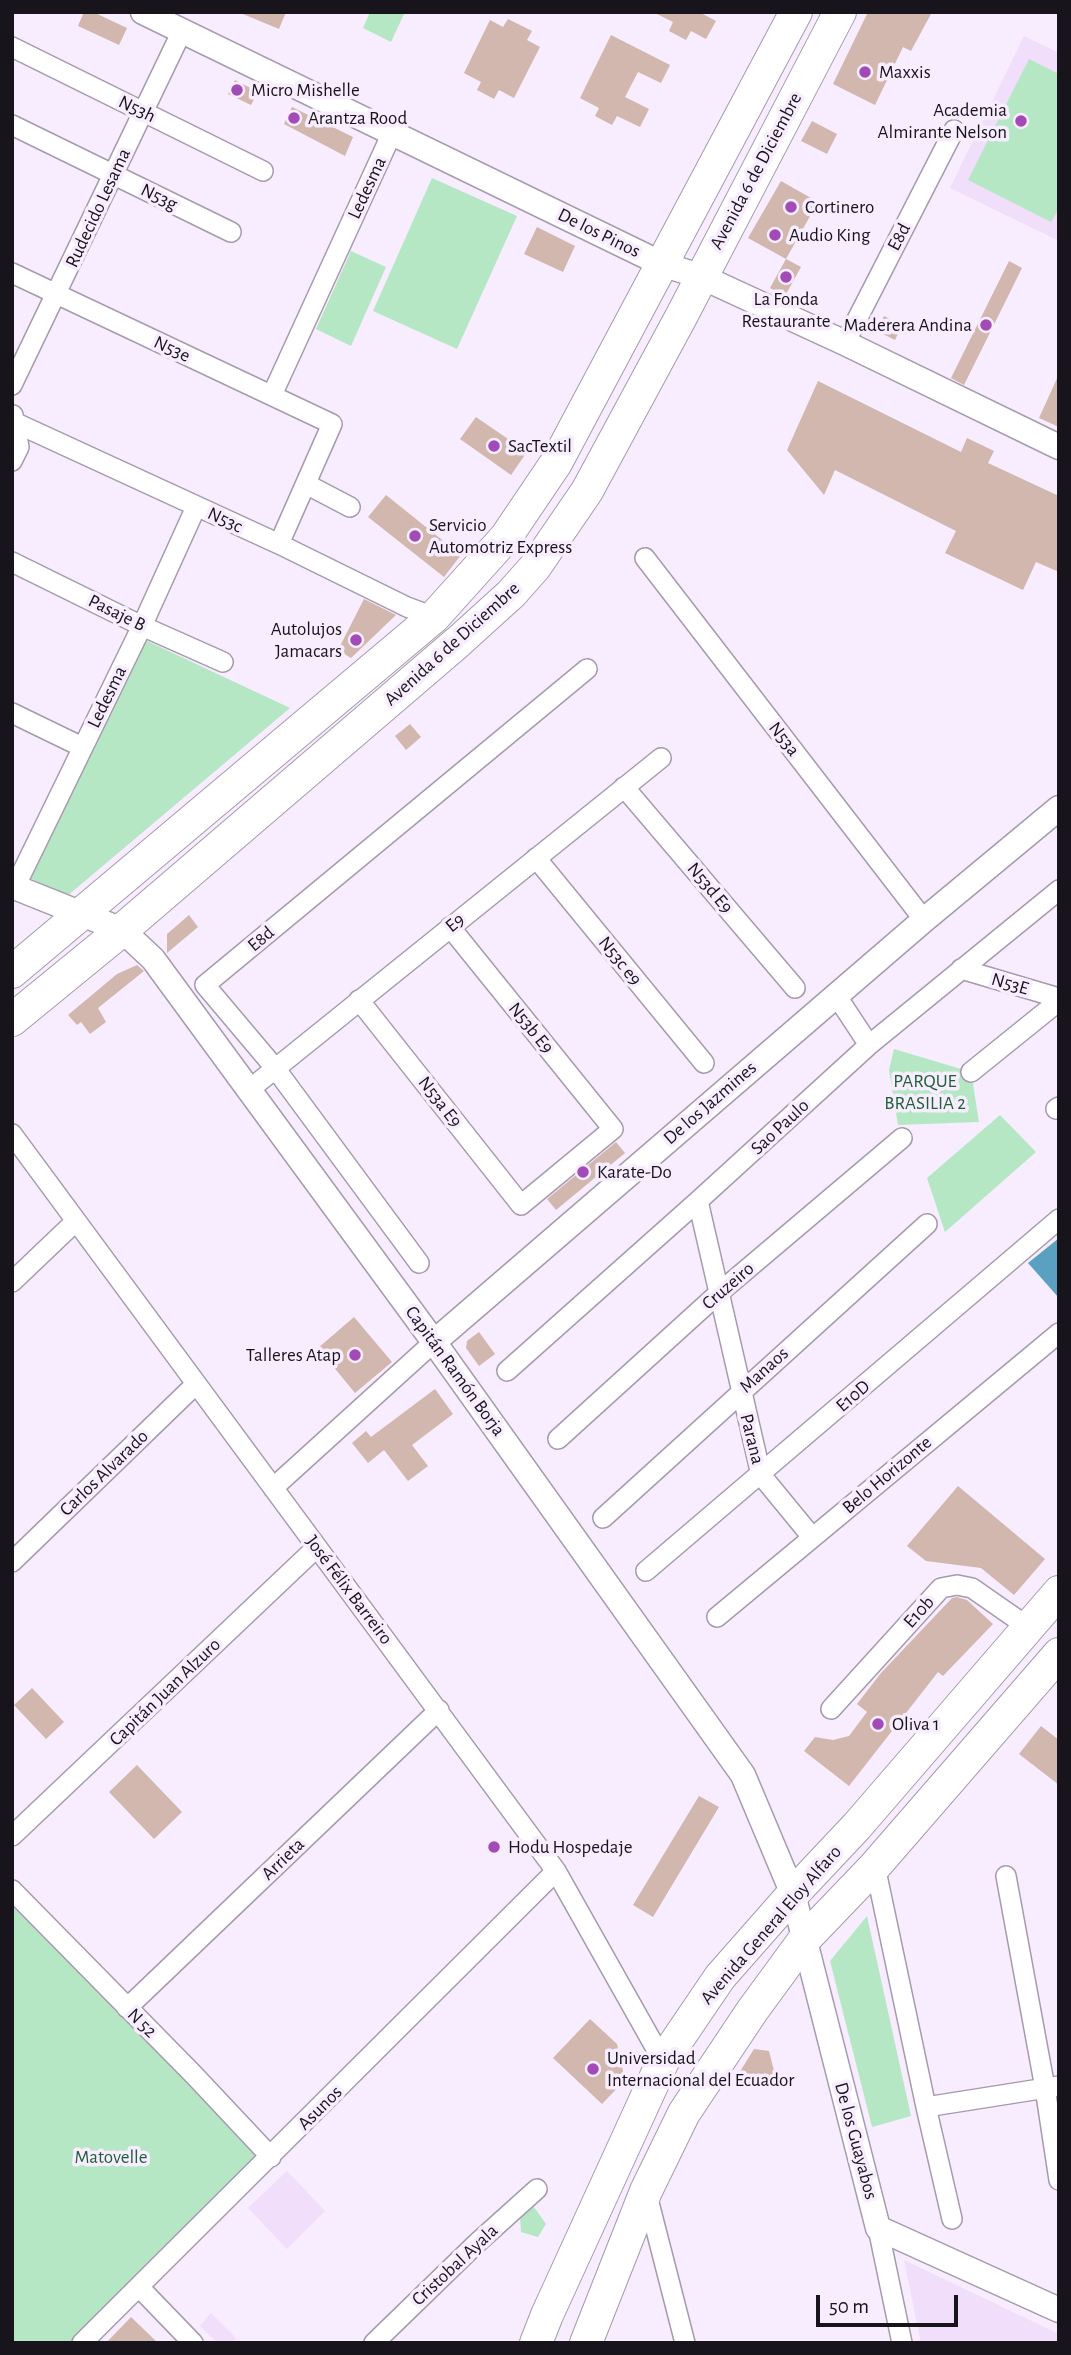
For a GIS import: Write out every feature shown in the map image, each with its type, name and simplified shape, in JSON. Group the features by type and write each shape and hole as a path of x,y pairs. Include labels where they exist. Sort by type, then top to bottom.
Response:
{"main road":[{"name":"Avenida 6 de Diciembre","path":"12,972 434,617 506,537 556,463 796,12"},
{"name":"Avenida 6 de Diciembre","path":"12,1020 122,930 458,642 511,594 535,566 587,491 840,12"},
{"name":"Avenida General Eloy Alfaro","path":"536,2343 663,2062 720,1977 857,1826 1059,1592"},
{"name":"Avenida General Eloy Alfaro","path":"586,2343 646,2191 684,2113 752,2011 804,1940 875,1866 1059,1654"}],"street":[{"name":"De los Pinos","path":"143,12 663,264 702,277 845,343 1059,447"},
{"name":"Rudecido Lesama","path":"12,385 182,31"},
{"name":"N53h","path":"12,47 262,171"},
{"name":"N53g","path":"12,125 231,232"},
{"name":"E8d","path":"845,343 954,130"},
{"name":"Ledesma","path":"272,395 392,133"},
{"name":"N53e","path":"12,273 332,424 306,484"},
{"name":"N53c","path":"14,419 407,607 434,617"},
{"path":"12,461 19,447 14,419"},
{"path":"279,544 306,484 350,507"},
{"name":"Ledesma","path":"13,886 142,626 196,507"},
{"name":"N53a","path":"645,558 924,920"},
{"name":"Pasaje B","path":"12,562 142,626 223,662"},
{"name":"E8d","path":"419,1263 275,1068 205,985 587,668"},
{"path":"12,713 82,747"},
{"name":"E9","path":"250,1088 660,758"},
{"name":"N53d E9","path":"624,787 795,989"},
{"name":"De los Jazmines","path":"273,1488 434,1342 836,995 1059,808"},
{"name":"N53c e9","path":"536,858 704,1063"},
{"name":"Capitán Ramón Borja","path":"13,886 122,930 153,960 250,1088 743,1775 793,1894 804,1940"},
{"name":"Sao Paulo","path":"507,1371 698,1202 869,1045 1059,890"},
{"name":"N53b E9","path":"450,928 613,1129 521,1205"},
{"name":"N53E","path":"961,969 1059,999"},
{"path":"836,995 869,1045"},
{"path":"971,1072 1059,999"},
{"name":"N53a E9","path":"359,1000 521,1205"},
{"name":"José Félix Barreiro","path":"12,1133 556,1871 663,2062"},
{"name":"Cruzeiro","path":"558,1439 720,1292 902,1138"},
{"name":"Parana","path":"698,1202 761,1475 812,1537"},
{"name":"E10D","path":"646,1570 1059,1219"},
{"path":"12,1282 76,1220"},
{"name":"Manaos","path":"603,1518 927,1224"},
{"name":"Belo Horizonte","path":"717,1617 1059,1333"},
{"name":"Carlos Alvarado","path":"12,1562 196,1384"},
{"name":"Capitán Juan Alzuro","path":"12,1836 317,1547"},
{"name":"E10b","path":"831,1709 940,1588 957,1585 972,1588 1028,1628"},
{"name":"Arrieta","path":"127,2008 439,1710"},
{"path":"875,1866 952,2219"},
{"name":"Asunos","path":"82,2343 556,1871"},
{"path":"1006,1877 1052,2087 1059,2180"},
{"name":"N 52","path":"12,1890 271,2157"},
{"name":"De los Guayabos","path":"804,1940 878,2228 902,2343"},
{"path":"926,2107 1052,2087"},
{"name":"Cristobal Ayala","path":"374,2343 537,2189"},
{"path":"646,2191 685,2343"},
{"path":"878,2228 1059,2310"},
{"path":"139,2287 193,2343"}],"shaded area":[{"name":"Academia Almirante Nelson","path":"1024,36 1059,53 1059,241 950,188"},
{"path":"287,2171 325,2211 287,2249 248,2208"},
{"path":"904,2260 1059,2334 1059,2343 921,2343"},
{"path":"211,2313 236,2338 231,2343 218,2343 200,2326"}],"green space":[{"path":"370,12 405,12 391,42 363,28"},
{"name":"Academia Almirante Nelson","path":"1029,59 1059,74 1059,208 1051,222 968,180"},
{"path":"432,178 517,216 457,349 373,311"},
{"path":"351,251 386,267 351,346 316,329"},
{"path":"143,639 290,708 66,897 30,878"},
{"name":"PARQUE BRASILIA 2","path":"894,1049 971,1072 979,1122 898,1125 889,1070"},
{"path":"1000,1115 1036,1152 945,1232 927,1178"},
{"name":"Matovelle","path":"12,1892 267,2158 75,2343 12,2343"},
{"path":"867,1916 911,2116 872,2127 830,1961"},
{"path":"534,2207 546,2224 538,2237 521,2232 520,2216"}],"water":[{"path":"1059,1238 1059,1298 1028,1263"}],"building":[{"path":"84,12 93,12 127,28 119,45 78,26"},
{"path":"238,12 286,12 279,29"},
{"path":"653,12 699,12 716,21 706,39 691,31 686,40 669,31 673,22"},
{"path":"868,12 932,12 911,51 903,47 875,105 833,84"},
{"path":"508,19 532,31 527,40 540,47 514,98 499,90 494,99 477,90 481,82 464,73 490,20 503,27"},
{"path":"611,35 670,65 661,83 638,72 625,97 649,109 640,127 617,116 612,125 595,116 599,108 580,98"},
{"path":"235,80 258,92 251,105 228,94"},
{"path":"292,107 353,137 345,156 284,124"},
{"path":"812,121 837,134 827,154 801,141"},
{"path":"781,181 818,202 786,259 748,238"},
{"path":"537,227 575,246 563,272 524,254"},
{"name":"La Fonda Restaurante","path":"786,259 801,267 785,296 770,288"},
{"name":"Maderera Andina","path":"1009,261 1022,268 964,385 951,378"},
{"path":"884,316 902,325 895,340 877,331"},
{"path":"1059,374 1059,427 1039,418"},
{"path":"818,381 961,452 967,438 994,451 988,463 1059,496 1059,572 1036,562 1023,590 945,553 956,531 835,470 824,495 787,450"},
{"name":"SacTextil","path":"476,417 527,452 511,475 460,439"},
{"name":"Servicio Automotriz Express","path":"386,495 461,555 444,577 368,517"},
{"path":"364,599 396,615 351,658 338,650"},
{"path":"410,724 421,737 406,750 395,736"},
{"path":"189,915 198,927 167,953 167,934"},
{"path":"137,965 144,971 98,1008 106,1022 90,1034 81,1022 77,1025 68,1015 117,974"},
{"path":"616,1142 625,1153 556,1210 547,1199"},
{"name":"Talleres Atap","path":"354,1317 392,1362 355,1393 318,1348"},
{"path":"479,1332 495,1354 479,1366 466,1348 467,1341"},
{"path":"435,1389 453,1414 412,1445 428,1466 408,1481 384,1450 368,1463 352,1443 366,1431 371,1437"},
{"path":"958,1486 1045,1559 1014,1595 981,1568 926,1561 907,1546"},
{"name":"Oliva 1","path":"952,1598 967,1600 993,1624 943,1676 938,1672 849,1786 804,1751 815,1737 833,1740 849,1736 867,1712 857,1704 881,1673"},
{"path":"32,1688 64,1722 46,1739 14,1705"},
{"path":"1041,1726 1059,1740 1059,1785 1019,1754"},
{"path":"137,1765 182,1812 154,1839 109,1792"},
{"path":"699,1796 719,1807 653,1917 633,1905"},
{"name":"Universidad Internacional del Ecuador","path":"590,2019 617,2044 625,2080 602,2104 553,2058"},
{"path":"754,2049 769,2051 775,2075 731,2086"},
{"path":"131,2317 158,2343 106,2343"}],"place":[{"name":"Maxxis","path":"865,72"},
{"name":"Micro Mishelle","path":"237,90"},
{"name":"Arantza Rood","path":"294,118"},
{"name":"Academia Almirante Nelson","path":"1021,121"},
{"name":"Cortinero","path":"791,207"},
{"name":"Audio King","path":"775,235"},
{"name":"La Fonda Restaurante","path":"786,277"},
{"name":"Maderera Andina","path":"986,325"},
{"name":"SacTextil","path":"494,446"},
{"name":"Servicio Automotriz Express","path":"415,536"},
{"name":"Autolujos Jamacars","path":"356,640"},
{"name":"Karate-Do","path":"583,1172"},
{"name":"Talleres Atap","path":"355,1355"},
{"name":"Oliva 1","path":"878,1724"},
{"name":"Hodu Hospedaje","path":"494,1847"},
{"name":"Universidad Internacional del Ecuador","path":"593,2069"}]}
